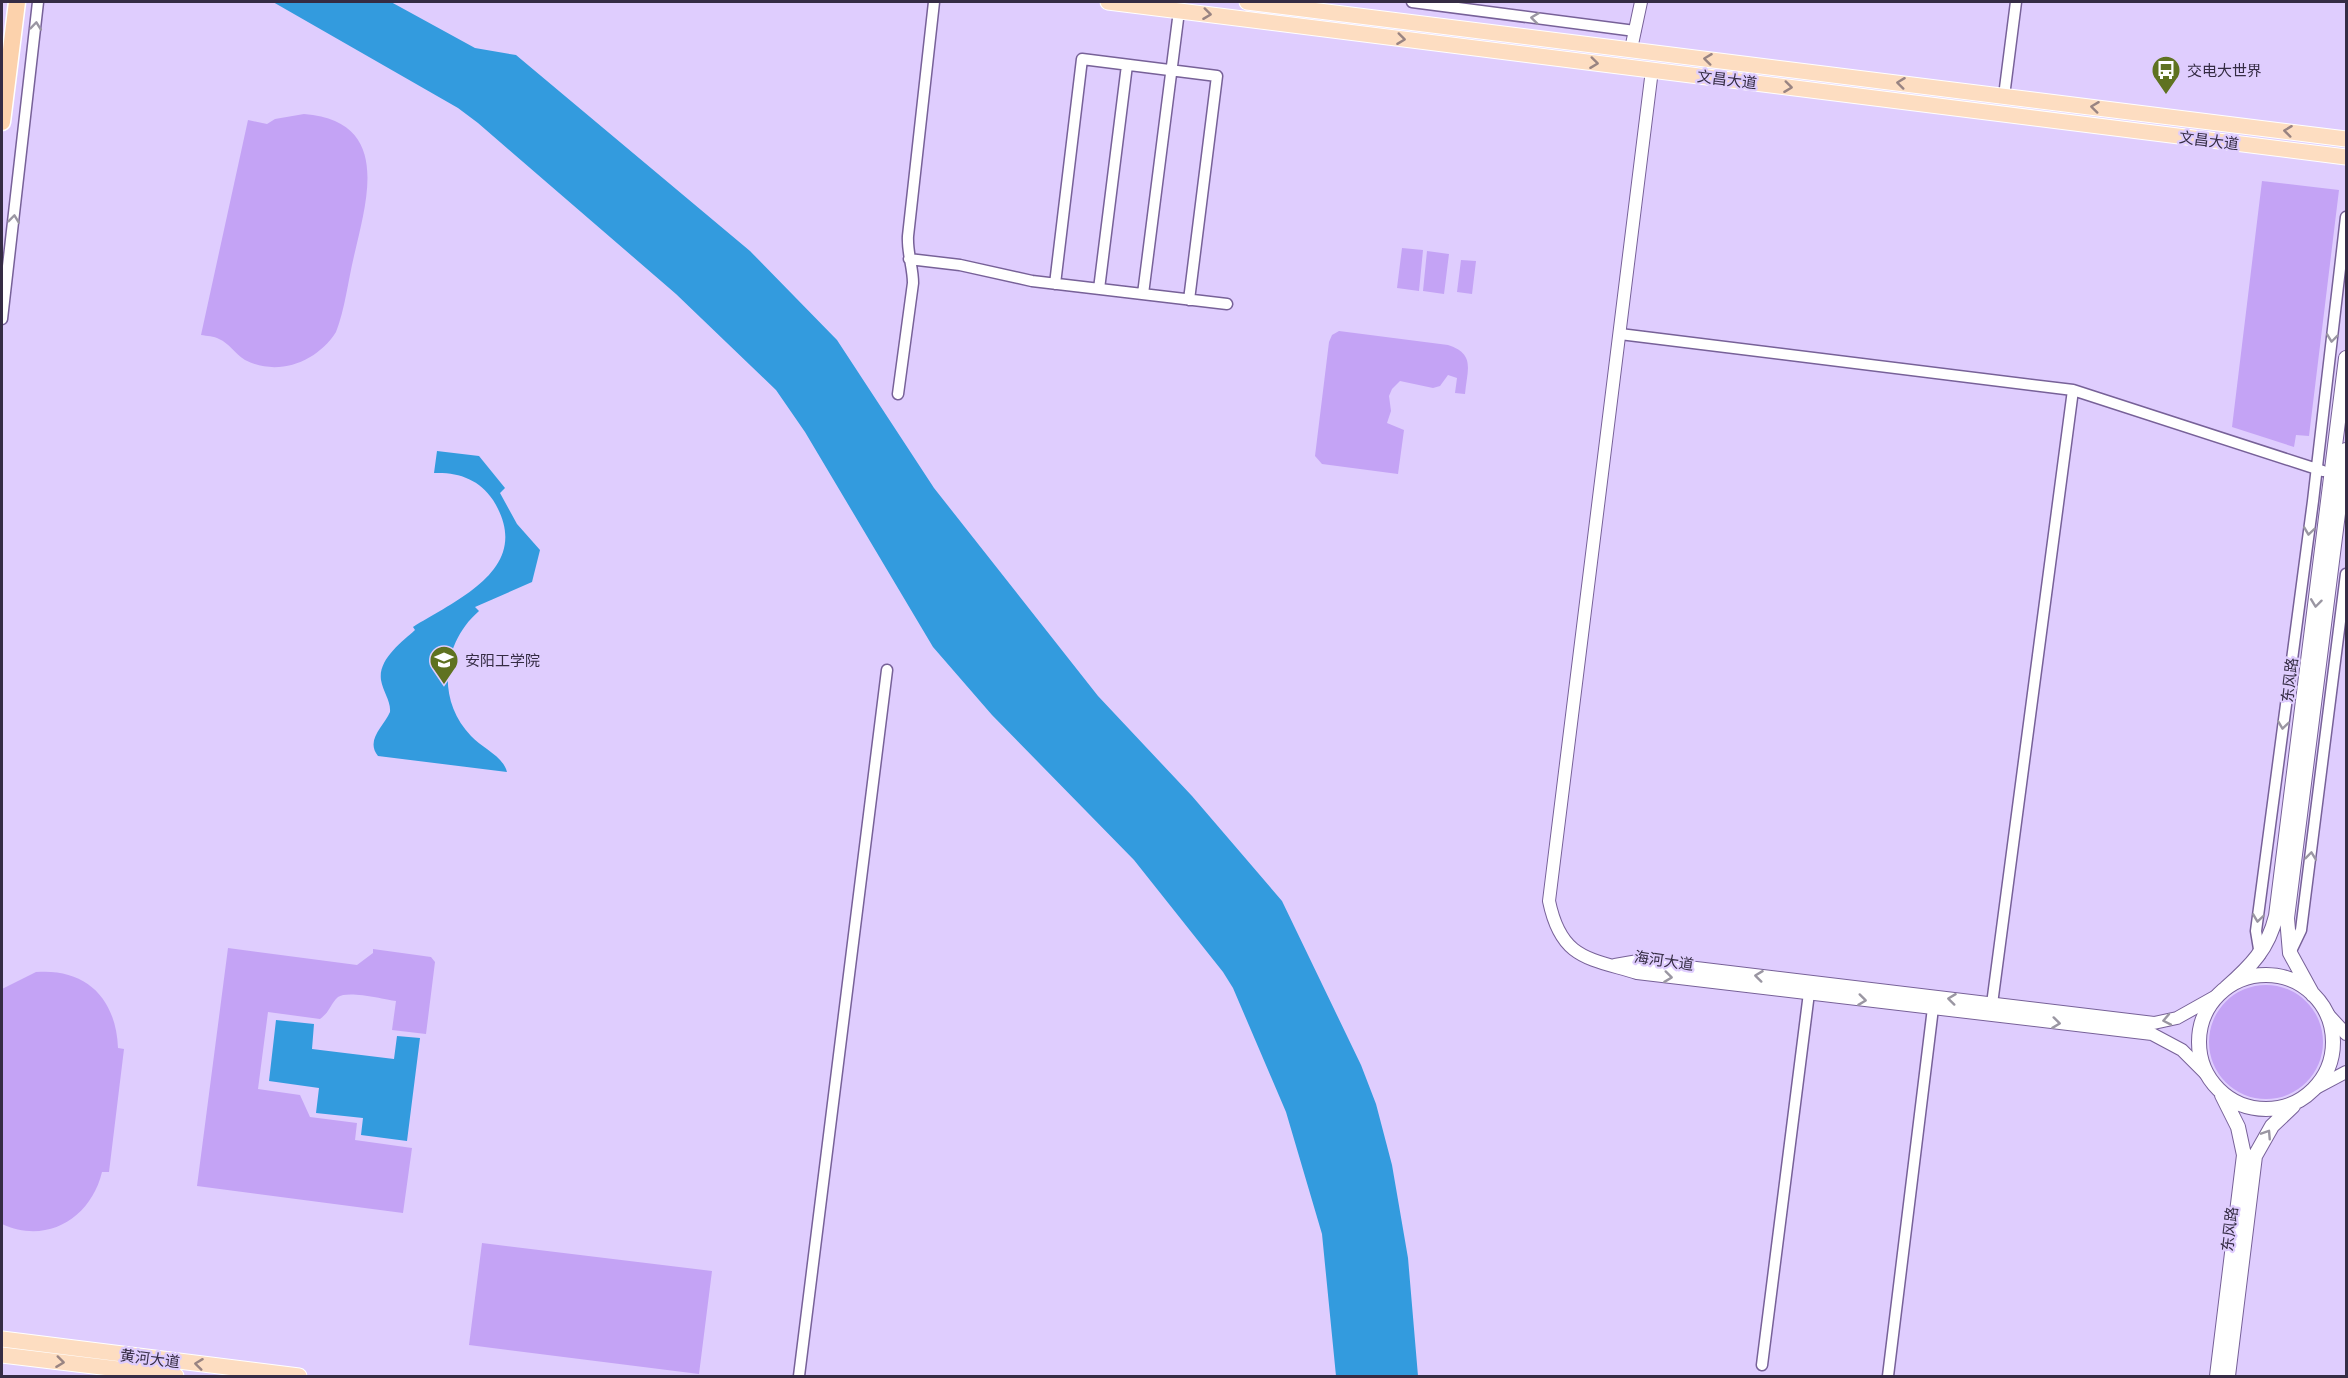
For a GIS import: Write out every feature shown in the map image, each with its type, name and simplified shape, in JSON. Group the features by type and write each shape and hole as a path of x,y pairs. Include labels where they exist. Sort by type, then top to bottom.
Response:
{"highway":[{"path":"2,122 17,2"}],"main road":[{"name":"文昌大道","path":"1107,2 2346,157"},
{"name":"文昌大道","path":"1247,2 2346,139"},
{"name":"东风路","path":"2222,991 2260,956 2271,935 2276,916 2346,358"},
{"name":"东风路","path":"2313,995 2290,953 2287,918 2346,450"},
{"path":"2255,976 2276,976 2296,982 2313,995 2325,1011 2332,1031 2332,1052 2326,1072 2314,1089 2298,1101 2278,1108 2257,1109 2237,1103 2219,1091 2206,1074 2199,1053 2199,1032 2206,1011 2222,991 2255,976"},
{"name":"东风路","path":"2217,1377 2244,1155 2238,1126 2219,1091"},
{"name":"东风路","path":"2228,1377 2255,1156 2272,1126 2298,1101"},
{"name":"黄河大道","path":"2,1339 293,1376"},
{"name":"黄河大道","path":"2,1354 176,1377"}],"street":[{"path":"2,319 38,2"},
{"path":"898,394 913,283 908,236 934,2"},
{"path":"1412,2 1635,30"},
{"path":"1631,49 1641,2"},
{"path":"2004,96 2016,2"},
{"path":"1143,294 1179,11"},
{"path":"1055,284 1083,59 1217,76 1189,300"},
{"path":"1099,289 1126,65"},
{"path":"1611,965 1591,961 1567,944 1552,918 1549,901 1652,70"},
{"path":"2260,956 2256,931 2317,469 2346,217"},
{"path":"909,259 1055,284 1227,304"},
{"path":"1620,334 2073,390 2332,474"},
{"path":"1992,1004 2073,390"},
{"path":"2290,953 2301,930 2346,574"},
{"path":"799,1377 887,669"},
{"name":"海河大道","path":"1611,965 1638,961 2154,1023 2177,1018 2222,991"},
{"name":"海河大道","path":"1611,965 1637,973 2152,1034 2169,1041 2182,1050 2206,1074"},
{"path":"1762,1365 1809,993"},
{"path":"1888,1377 1933,1008"},
{"path":"2325,1011 2346,1034"},
{"path":"2314,1089 2346,1072"}],"shaded area":[{"path":"304,114 332,120 351,131 362,147 367,166 364,211 336,332 328,343 308,359 283,367 270,367 245,360 223,341 201,335 248,120 267,124 275,119"},
{"path":"2262,181 2339,190 2309,436 2296,435 2294,447 2232,427"},
{"path":"1402,248 1423,250 1419,291 1397,288"},
{"path":"1427,251 1449,254 1444,294 1423,291"},
{"path":"1461,260 1476,261 1472,294 1457,292"},
{"path":"1339,331 1448,345 1463,353 1466,358 1468,370 1465,394 1455,393 1457,378 1448,375 1440,386 1433,388 1400,381 1392,389 1389,396 1391,411 1387,423 1404,430 1398,474 1322,464 1315,456 1329,342 1332,335"},
{"path":"228,948 357,965 373,953 373,949 431,957 435,962 426,1034 392,1030 396,1001 366,996 349,994 338,997 320,1019 268,1012 258,1089 300,1095 310,1117 357,1123 355,1140 412,1148 403,1213 197,1186"},
{"path":"36,972 70,975 95,990 111,1014 118,1048 124,1049 109,1172 102,1172 88,1202 77,1214 51,1229 35,1231 19,1230 2,1224 2,989"},
{"path":"2266,985 2288,989 2307,1001 2319,1020 2323,1042 2319,1064 2307,1083 2288,1095 2266,1099 2244,1095 2225,1083 2213,1064 2209,1042 2213,1020 2225,1001 2244,989"},
{"path":"482,1243 712,1271 699,1374 469,1345"}],"water":[{"path":"273,2 391,2 475,48 516,55 750,251 837,340 934,488 1098,696 1192,796 1282,901 1361,1065 1376,1104 1392,1165 1408,1258 1418,1376 1336,1376 1322,1234 1286,1112 1233,988 1223,972 1134,860 992,715 933,647 805,432 776,390 676,294 478,123 458,108"},
{"path":"437,451 479,456 505,488 500,493 517,524 540,550 532,582 475,607 479,611 457,639 448,672 448,689 452,706 460,722 471,736 501,761 507,772 378,756 375,750 377,733 390,712 381,680 381,672 387,658 415,630 413,627 470,592 486,578 499,562 505,544 504,524 493,500 481,487 467,478 434,473"},
{"path":"276,1020 314,1024 312,1049 394,1059 397,1036 420,1038 407,1141 361,1135 363,1118 316,1113 319,1088 269,1081"}],"place":[{"name":"交电大世界","path":"2166,96"},
{"name":"安阳工学院","path":"444,686"}]}
